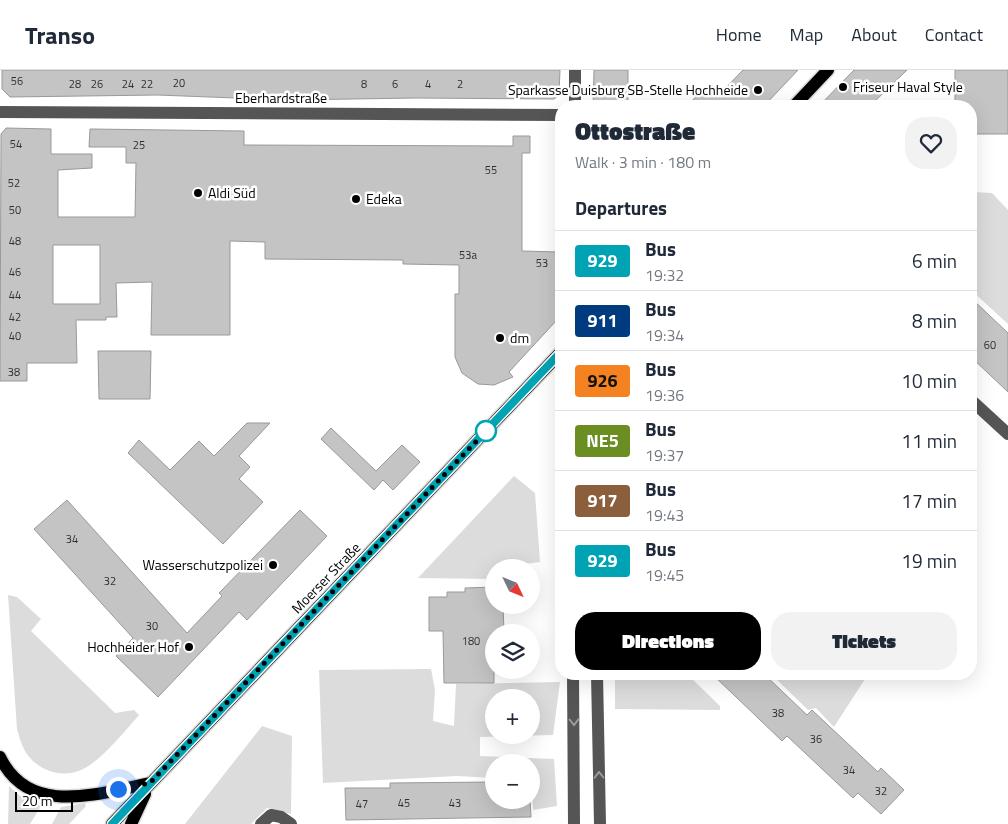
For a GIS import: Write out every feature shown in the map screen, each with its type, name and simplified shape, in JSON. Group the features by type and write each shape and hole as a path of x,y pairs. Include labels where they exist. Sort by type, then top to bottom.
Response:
{"main road":[{"path":"800,100 828,70"},
{"name":"Moerser Straße","path":"112,824 555,358"},
{"path":"0,757 6,770 26,788 53,797 70,798 150,783"},
{"path":"131,824 150,783"}],"street":[{"path":"574,100 575,70"},
{"name":"Eberhardstraße","path":"0,112 555,115"},
{"path":"977,406 1008,434"},
{"path":"573,680 574,824"},
{"path":"597,680 600,824"},
{"path":"261,824 271,815 282,817 291,824"}],"shaded area":[{"path":"977,192 992,193 1008,210 1008,324 977,296"},
{"path":"514,476 535,493 540,559 485,559 485,579 418,578"},
{"path":"8,595 17,597 41,619 31,631 115,713 134,710 139,715 96,761 81,770 65,774 42,768 30,758 22,746 17,729"},
{"path":"431,669 435,690 433,721 454,726 456,684 560,682 553,735 540,735 540,689 485,689 485,737 480,737 480,756 485,756 485,778 457,776 323,783 319,670"},
{"path":"615,680 693,680 720,706 720,710 615,709"},
{"path":"777,680 864,680 834,727 816,708 808,710"},
{"path":"262,726 292,736 291,814 267,808 251,824 185,824"},
{"path":"540,758 554,759 557,806 540,809"},
{"path":"9,786 20,796 41,806 30,824 8,824"},
{"path":"85,803 86,806 69,824 52,824 61,807"}],"building":[{"path":"2,70 560,70 559,95 554,99 416,98 288,100 157,95 10,97 2,89"},
{"path":"594,70 628,70 628,100 593,100"},
{"path":"743,70 798,70 770,100 693,100 705,87 716,98"},
{"path":"854,70 907,70 876,100 825,100"},
{"path":"955,70 1008,70 1008,134 977,134 977,100 955,100"},
{"path":"6,128 51,129 51,154 92,154 92,168 58,170 58,217 135,217 136,163 126,163 126,147 89,147 90,129 244,131 244,145 513,146 513,136 530,136 530,153 522,153 522,251 555,252 555,322 509,372 513,377 494,385 478,384 462,373 455,357 455,294 459,294 459,265 403,264 403,260 265,259 265,242 230,241 230,335 151,335 152,282 116,283 117,317 106,317 106,320 76,320 77,363 27,363 27,381 0,381 1,134","holes":["53,245 100,245 100,304 53,304"]},
{"path":"977,304 1008,333 1008,392 977,363"},
{"path":"98,351 151,351 150,399 99,399"},
{"path":"247,423 270,423 239,456 250,467 239,479 263,502 223,544 128,453 139,440 170,470 199,441 214,456"},
{"path":"331,428 376,471 402,445 420,462 393,490 383,480 374,490 321,439"},
{"path":"67,500 187,633 222,596 219,593 300,510 327,536 247,620 239,612 158,697 116,656 133,638 34,529"},
{"path":"485,587 485,614 503,614 504,624 485,624 485,679 494,679 494,683 444,683 443,631 429,631 429,597 447,597 447,592 465,592 465,588"},
{"path":"718,680 770,680 807,715 812,710 878,772 881,768 904,790 881,814 858,793 853,798 787,736 782,741"},
{"path":"485,782 485,809 531,809 531,817 346,820 345,788 390,788 390,783"}],"bus line":[{"name":"929","path":"112,824 555,358"}],"place":[{"name":"Friseur Haval Style","path":"843,87"},
{"name":"Sparkasse Duisburg SB-Stelle Hochheide","path":"758,90"},
{"name":"Aldi Süd","path":"198,193"},
{"name":"Edeka","path":"356,199"},
{"name":"dm","path":"500,338"},
{"name":"Wasserschutzpolizei","path":"273,565"},
{"name":"Hochheider Hof","path":"189,647"}],"route":[{"path":"118,789 150,783 488,429 486,431"}]}
